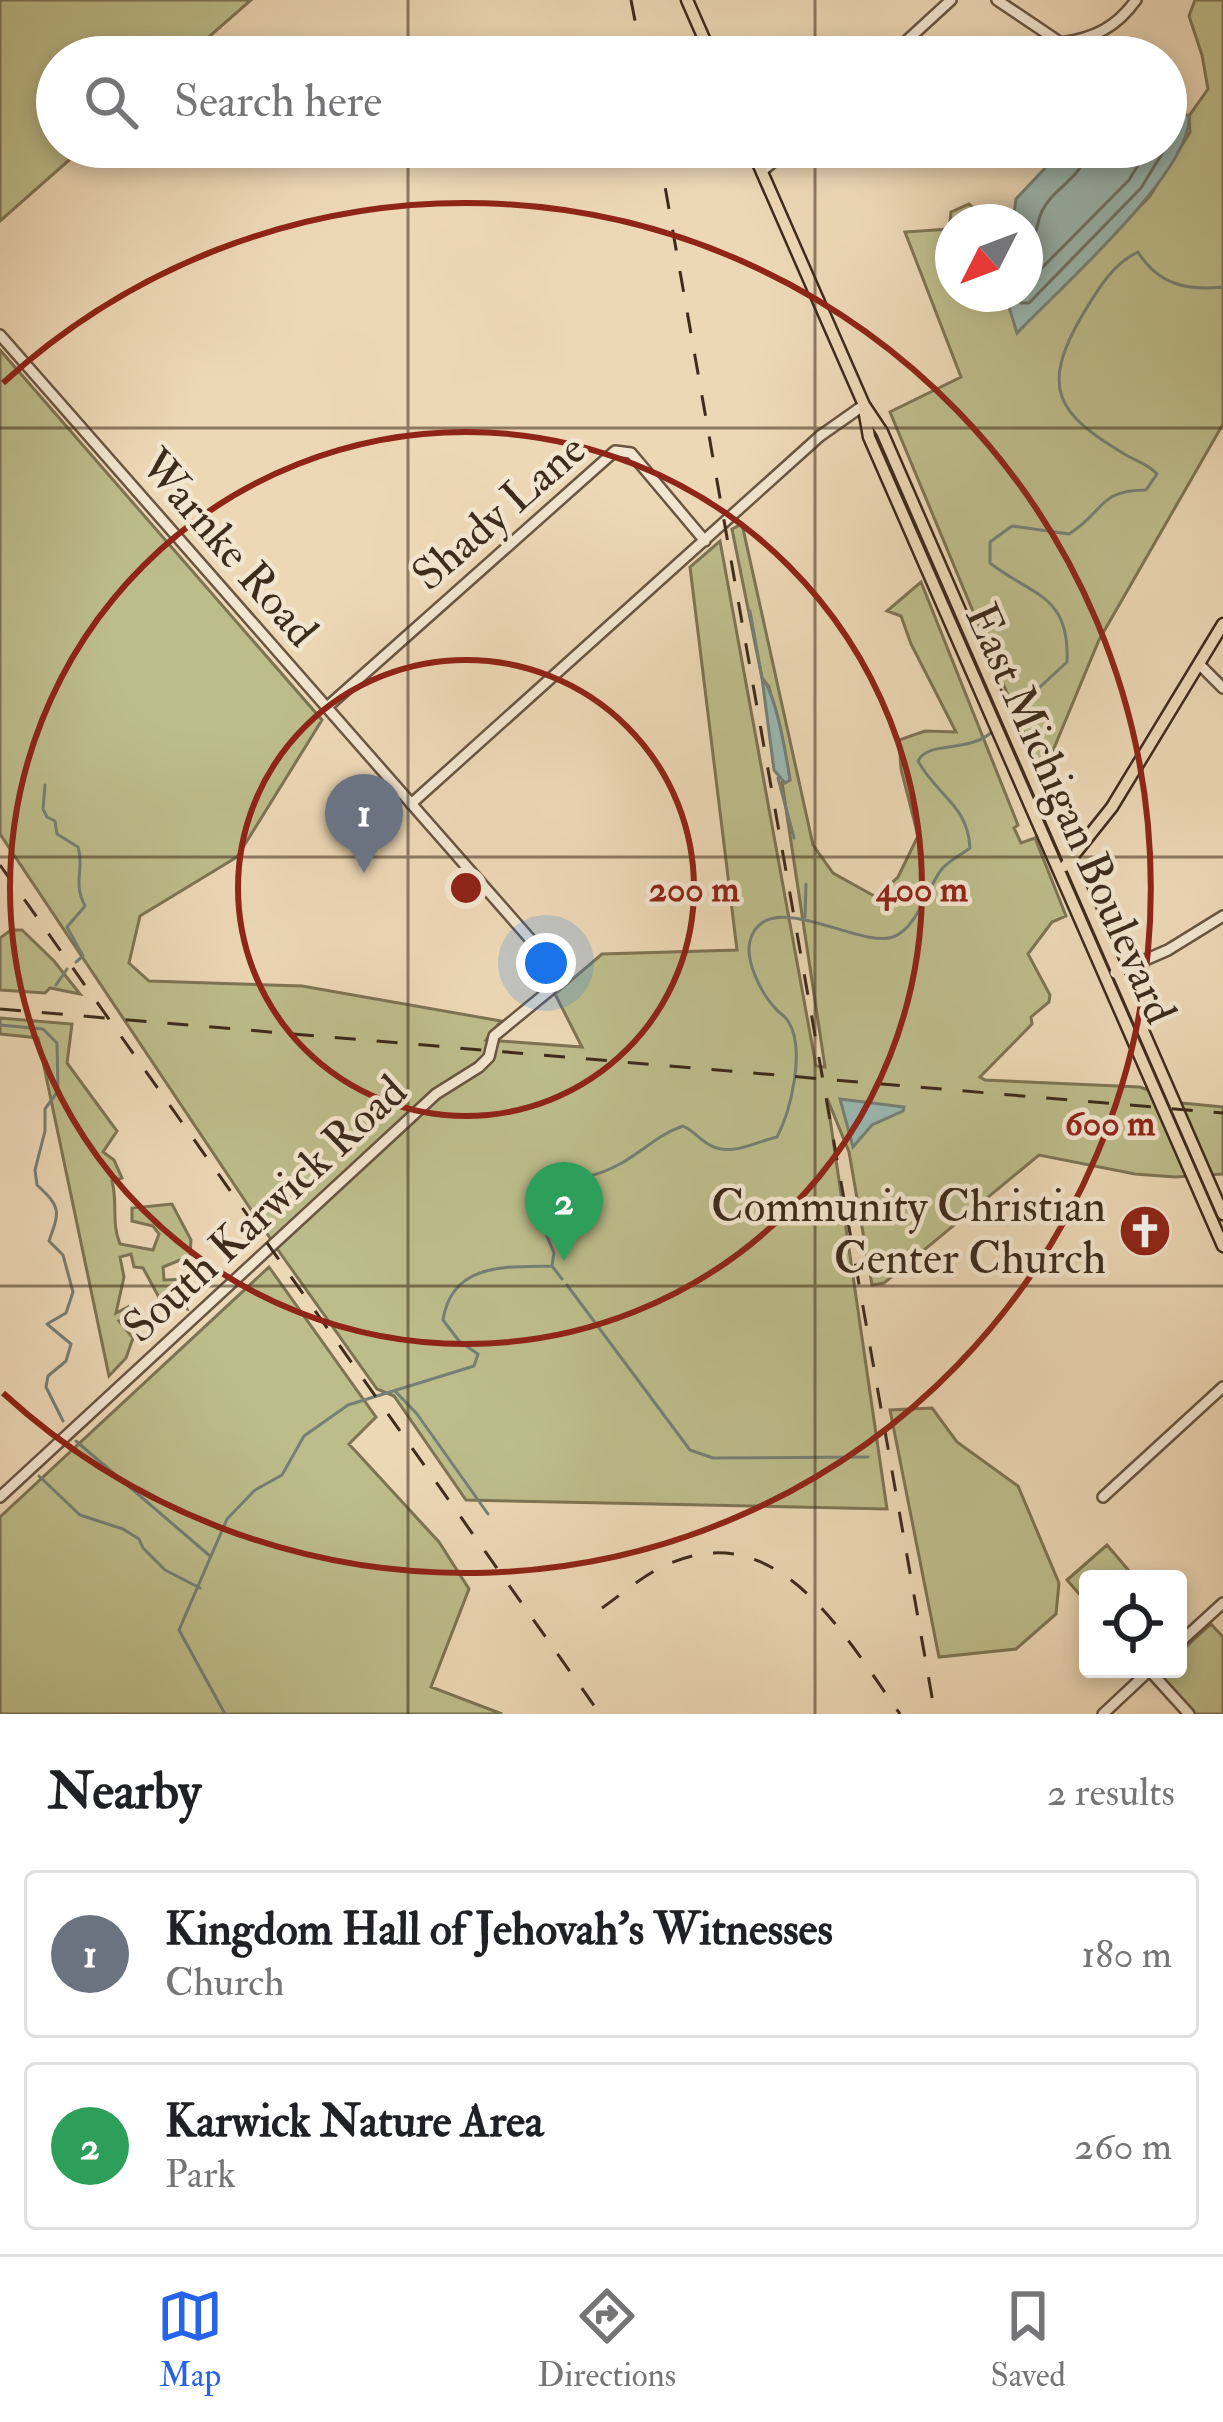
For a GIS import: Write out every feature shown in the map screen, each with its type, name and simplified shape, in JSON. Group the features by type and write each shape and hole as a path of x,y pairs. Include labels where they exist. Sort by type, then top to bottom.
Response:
{"main road":[{"path":"687,0 703,36"},
{"name":"East Michigan Boulevard","path":"761,168 1020,747 1223,1246"},
{"name":"East Michigan Boulevard","path":"864,406 869,437 1057,870 1223,1214"},
{"path":"1057,870 1070,864 1112,807 1223,624"}],"street":[{"path":"926,0 937,13"},
{"path":"912,36 951,0"},
{"path":"997,0 1051,36"},
{"path":"1089,36 1116,25 1136,0"},
{"path":"762,171 766,168"},
{"name":"Warnke Road","path":"0,335 552,964"},
{"path":"411,803 820,436 864,406"},
{"name":"Shady Lane","path":"327,707 615,451 632,453 705,541"},
{"path":"1200,665 1223,688"},
{"path":"1110,975 1168,950 1223,916"},
{"name":"South Karwick Road","path":"0,1497 436,1094 479,1067 489,1057 494,1036 550,990 556,978 552,964"},
{"path":"1103,1497 1223,1387"},
{"path":"1187,1636 1223,1603"},
{"path":"1102,1714 1141,1678"},
{"path":"1157,1678 1189,1714"}],"green space":[{"path":"0,0 251,0 210,36 36,36 36,168 60,168 0,221"},
{"path":"1195,0 1223,0 1223,424 1099,640 1042,777 890,412 961,377 936,312 1011,312 1018,332 1043,312 1043,306 1150,196 1168,168 1187,168 1189,116 1208,89 1189,16"},
{"path":"935,230 935,310 905,232"},
{"path":"0,350 322,720 237,857 140,916 129,963 149,981 302,986 501,1021 486,1040 582,1047 555,994 602,954 737,950 690,567 720,541 816,1066 825,1067 782,782 790,780 769,687 762,678 732,529 742,524 813,845 833,873 876,897 898,877 918,836 901,769 899,740 925,731 956,732 901,616 887,611 921,582 1018,825 1014,828 1021,843 1035,838 1066,916 1052,922 1028,954 1050,995 1049,1002 980,1077 1140,1087 1182,1103 1223,1107 1223,1174 1135,1174 1039,1155 884,1283 872,1285 849,1152 827,1098 887,1509 466,1500 394,1396 377,1389 278,1250 0,834"},
{"path":"11,930 22,930 80,994 50,988 45,993 0,990 0,938"},
{"path":"0,1018 72,1024 67,1063 117,1131 103,1152 114,1160 122,1178 112,1181 120,1244 153,1250 159,1234 153,1226 132,1221 132,1208 172,1204 191,1240 190,1256 163,1267 164,1280 187,1279 177,1285 187,1309 161,1301 143,1268 134,1267 131,1254 120,1257 124,1277 116,1313 128,1307 130,1317 119,1321 133,1338 126,1358 109,1376 38,1038 0,1034"},
{"path":"269,1267 376,1417 349,1444 439,1542 469,1589 431,1687 502,1714 0,1714 0,1517"},
{"path":"932,1408 957,1442 1018,1486 1059,1583 1056,1614 1016,1649 939,1657 890,1410"},
{"path":"1107,1545 1128,1570 1079,1570 1079,1594 1067,1580"},
{"path":"1211,1624 1223,1637 1223,1714 1195,1714 1162,1678 1187,1678 1187,1646"}],"water":[{"path":"1045,168 1168,168 1120,229 1043,307 1043,204 1015,204"},
{"path":"1011,312 1038,312 1017,333"},
{"path":"762,678 780,726 790,780 785,783 774,770"},
{"path":"840,1099 904,1107 872,1125 853,1147"}],"waterway":[{"path":"1012,713 1067,662 1066,640 1055,609 990,563 990,542 1012,526 1069,534 1110,498 1146,490 1157,474 1103,440 1070,412 1059,381 1069,340 1106,279 1138,252 1155,272 1174,283 1223,287"},
{"path":"750,611 762,678"},
{"path":"225,1714 179,1630 227,1519 255,1490 282,1475 304,1436 348,1405 474,1366 478,1354 459,1341 443,1320 448,1301 458,1287 484,1272 552,1266 554,1253 536,1210 555,1190 606,1171 683,1126 725,1150 777,1137 791,1096 796,1047 788,1021 755,976 750,941 759,925 774,918 814,922 877,938 901,932 915,917 941,870 970,848 964,821 918,761 931,751 971,743 992,732"},
{"path":"778,778 794,838"},
{"path":"45,785 43,809 55,821 57,834 78,847 80,855 79,889 85,906 67,927 83,956 76,962"},
{"path":"805,917 806,884"},
{"path":"56,985 67,969"},
{"path":"0,1025 43,1029 57,1043 58,1091 45,1109 35,1170 37,1185 56,1210 49,1241 63,1255 73,1292 66,1313 47,1324 71,1344 66,1361 48,1376 46,1387 63,1421"},
{"path":"552,1266 562,1279"},
{"path":"567,1285 690,1450 713,1458 868,1457"},
{"path":"396,1392 488,1514"},
{"path":"76,1441 210,1556"},
{"path":"39,1476 80,1515 123,1529 139,1539 165,1570 200,1588"}],"railway":[{"path":"631,0 638,36"},
{"path":"662,168 935,1714"},
{"path":"0,865 600,1714"},
{"path":"0,1009 1223,1113"},
{"path":"602,1608 664,1566 705,1554 741,1556 774,1569 804,1591 856,1651 900,1714"}],"place":[{"name":"Kingdom Hall of Jehovah's Witnesses","path":"364,873"},
{"name":"Community Christian Center Church","path":"1145,1231"},
{"name":"Karwick Nature Area","path":"564,1261"}]}
